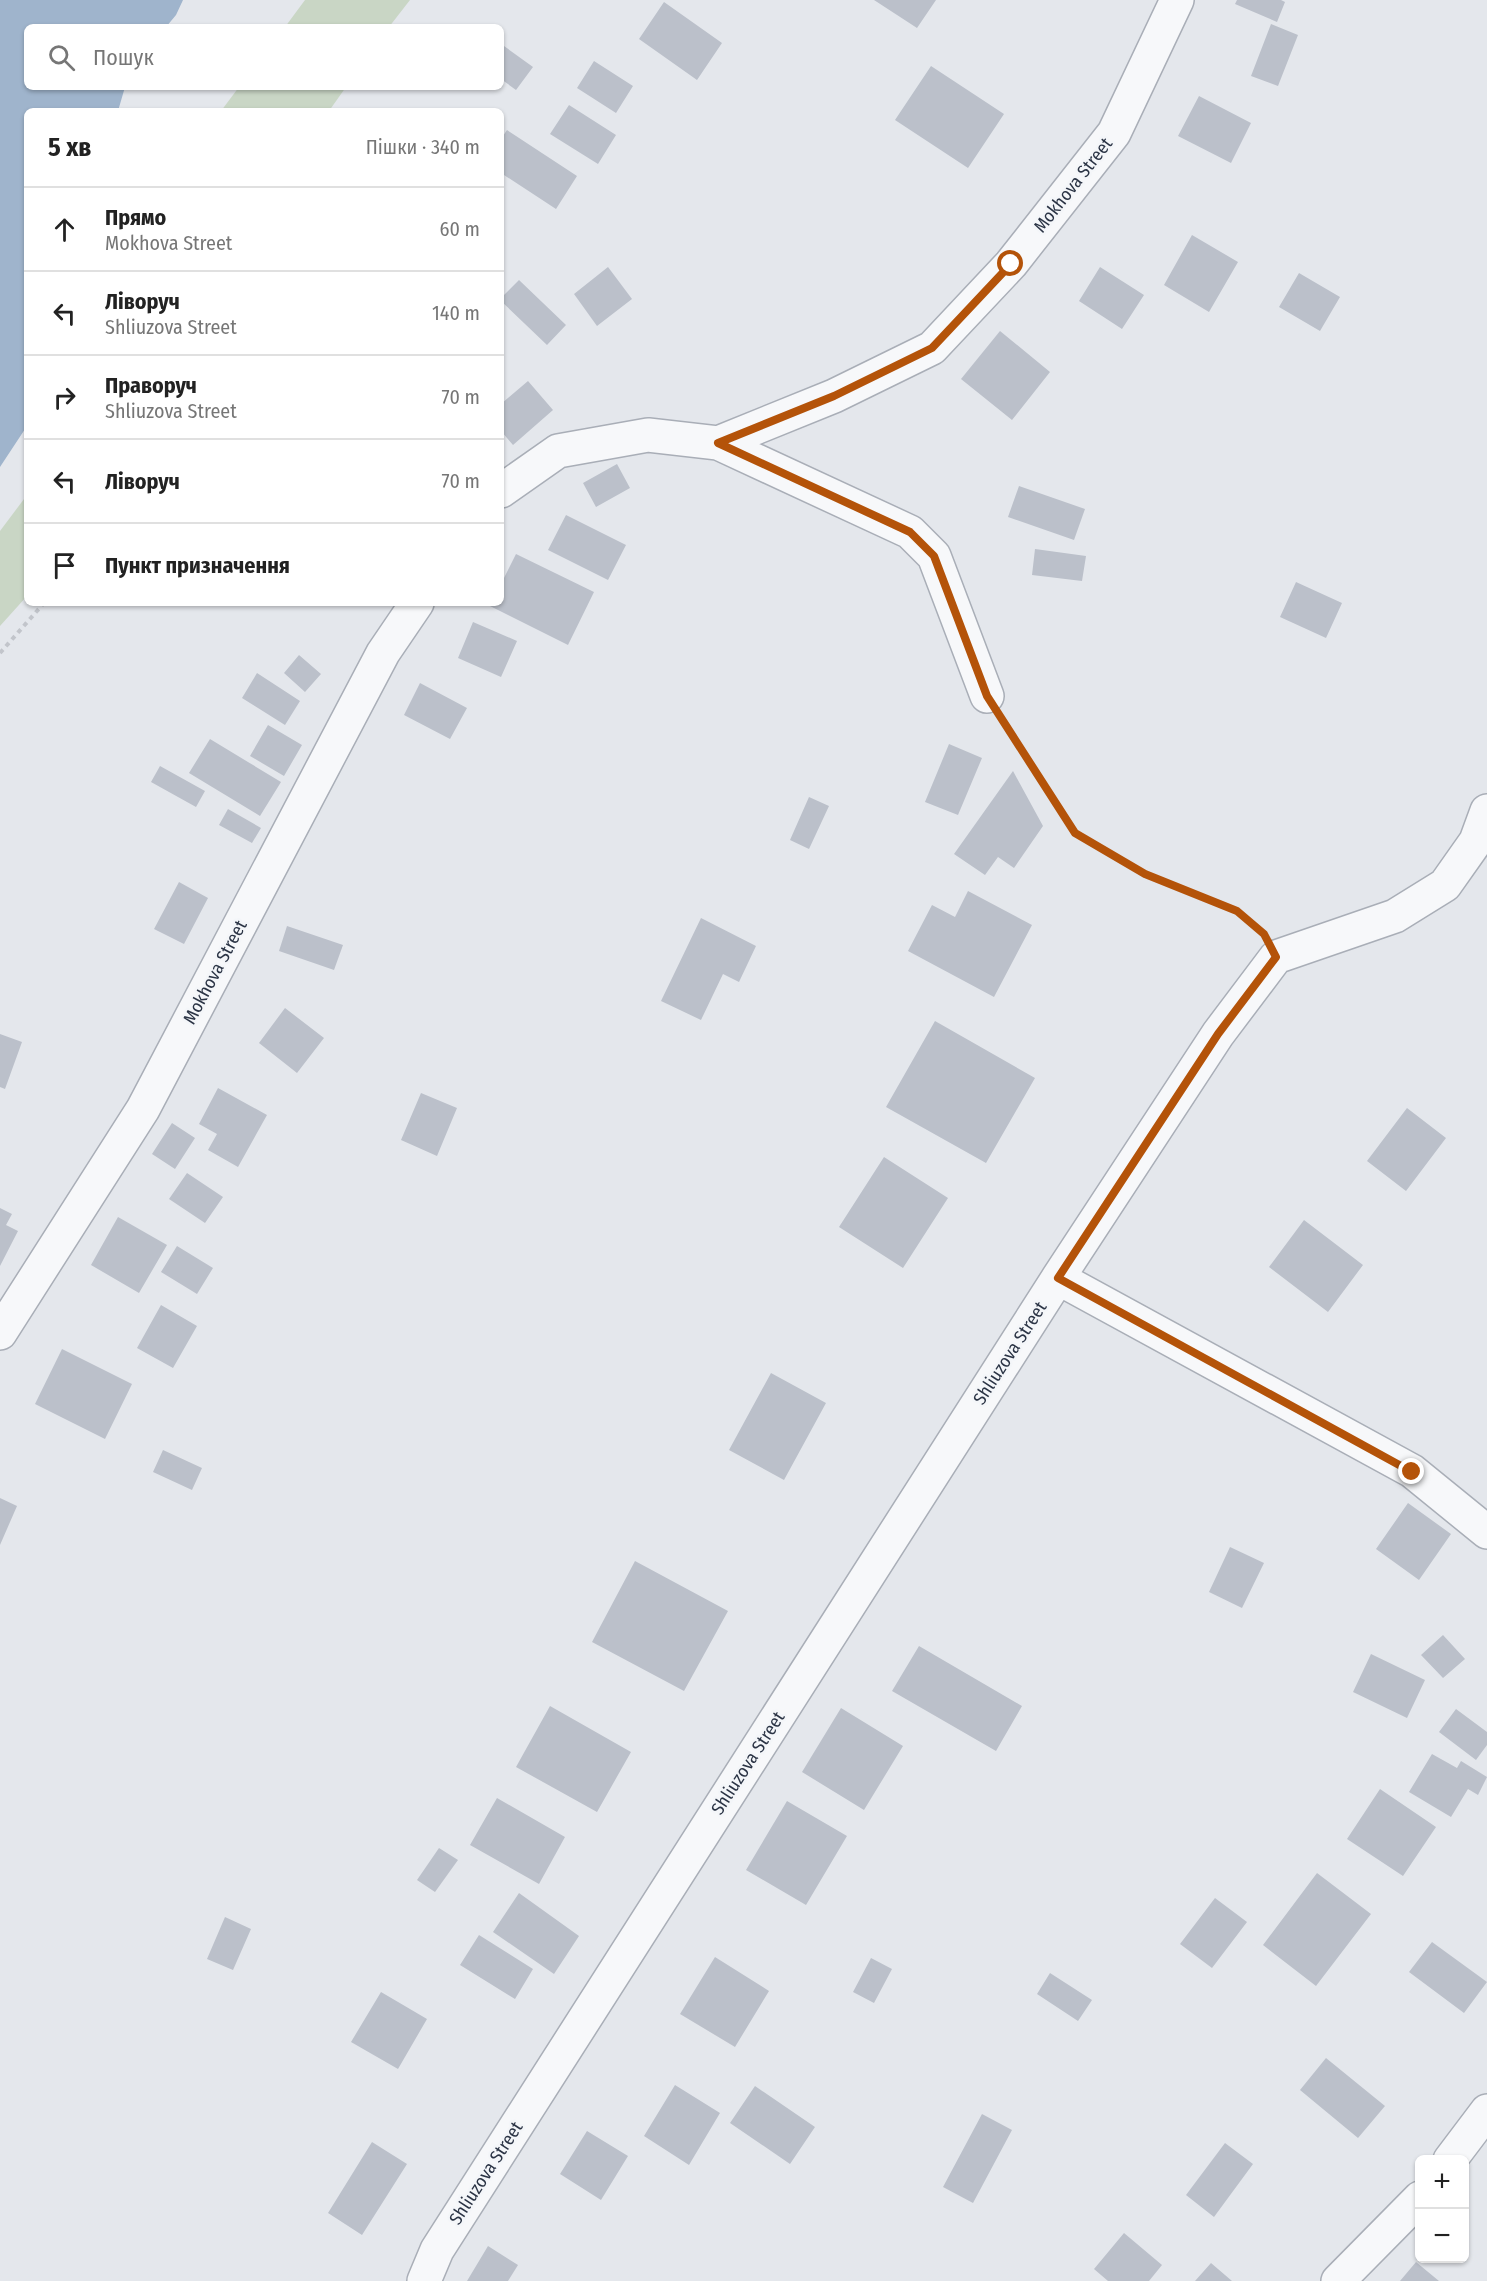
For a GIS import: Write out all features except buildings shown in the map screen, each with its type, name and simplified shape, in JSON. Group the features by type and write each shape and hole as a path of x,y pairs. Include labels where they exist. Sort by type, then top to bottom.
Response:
{"street":[{"name":"Mokhova Street","path":"504,489 558,451 648,435 718,443 834,396 932,348 1011,264 1114,133 1177,0"},
{"path":"718,443 910,532 934,556 987,696"},
{"name":"Mokhova Street","path":"0,1333 143,1108 383,653 415,606"},
{"path":"1276,957 1395,916 1445,885 1476,841 1487,811"},
{"name":"Shliuzova Street","path":"424,2281 437,2250 1058,1278 1218,1034 1276,957"},
{"path":"1058,1278 1412,1472 1487,1532"},
{"path":"1454,2155 1487,2111"},
{"path":"1338,2281 1415,2202"}],"path":[{"path":"0,653 41,606"},
{"path":"987,696 1075,833 1145,874 1237,911 1264,934 1276,957"}],"green space":[{"path":"305,0 410,0 391,24 287,24"},
{"path":"237,90 344,90 331,108 223,108"},
{"path":"24,499 24,599 0,626 0,531"}],"water":[{"path":"0,0 183,0 168,24 24,24 24,90 124,90 119,108 24,108 24,431 0,467"}],"route":[{"path":"1011,264 932,348 834,396 718,443 910,532 934,556 987,696 1075,833 1145,874 1237,911 1264,934 1276,957 1218,1034 1058,1278 1412,1472"}]}
